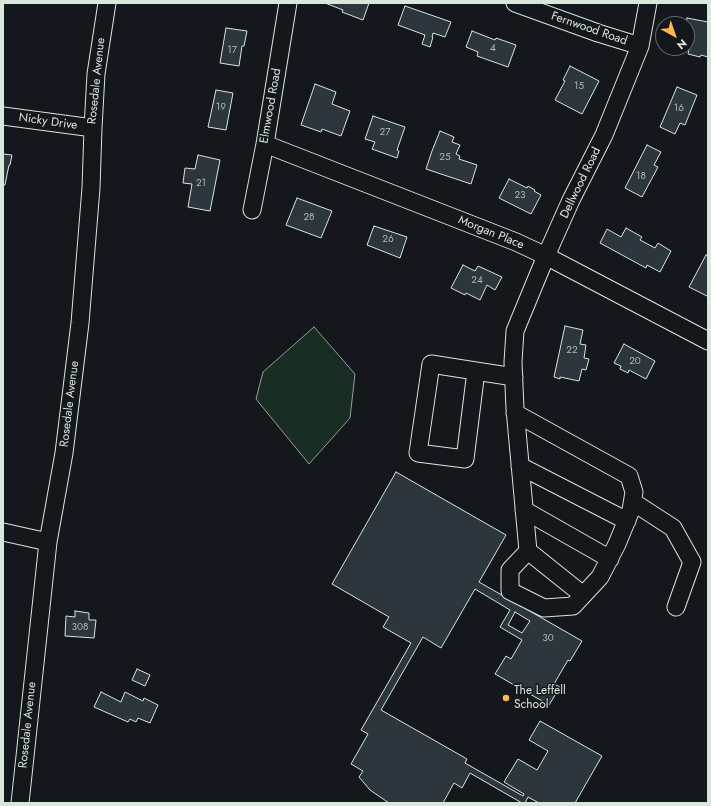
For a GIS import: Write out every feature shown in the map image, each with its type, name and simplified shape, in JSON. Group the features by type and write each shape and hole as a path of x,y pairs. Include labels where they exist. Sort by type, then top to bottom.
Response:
{"street":[{"name":"Rosedale Avenue","path":"20,803 48,542 64,453 80,323 90,188 96,74 107,3"},
{"name":"Elmwood Road","path":"252,210 265,144 288,3"},
{"name":"Fernwood Road","path":"515,3 598,33 640,46"},
{"name":"Dellwood Road","path":"528,551 515,413 513,369 515,331 571,200 604,135 640,46 648,3"},
{"name":"Nicky Drive","path":"3,116 92,128"},
{"name":"Morgan Place","path":"265,144 516,242 708,340"},
{"path":"476,371 466,459 418,453 431,364 476,371 513,369"},
{"path":"515,413 629,476 634,492 633,502 627,521 600,577 578,601 544,608 510,591 510,570 528,551 578,601"},
{"path":"520,466 627,521"},
{"path":"633,502 673,528 692,562 676,607"},
{"path":"524,510 610,559"},
{"path":"3,532 48,542"}],"green space":[{"path":"314,327 355,374 350,418 309,464 256,399 263,372"}],"building":[{"path":"325,3 369,3 363,20 342,12 343,10"},
{"path":"405,6 451,22 445,37 433,33 430,47 422,44 425,35 398,25"},
{"path":"695,20 708,22 708,57 701,55 700,57 695,56"},
{"path":"226,28 247,31 244,46 242,46 239,66 220,63"},
{"path":"472,31 495,40 496,38 516,45 508,67 477,56 478,52 466,47"},
{"path":"570,66 599,81 582,114 555,100 565,81 563,80"},
{"path":"315,84 336,92 332,104 350,111 341,136 322,129 321,132 301,125"},
{"path":"677,87 697,95 685,125 680,123 675,134 660,127"},
{"path":"216,90 233,93 226,130 208,127"},
{"path":"373,116 405,127 397,150 399,151 397,158 372,149 375,142 365,139"},
{"path":"440,131 454,137 452,142 460,145 456,154 460,156 459,159 477,165 471,184 426,169"},
{"path":"647,145 661,152 654,165 658,167 642,197 625,188"},
{"path":"3,154 12,155 5,185 3,185"},
{"path":"198,155 220,160 210,211 188,207 192,184 183,183 185,168 195,169"},
{"path":"509,179 527,188 528,186 541,195 531,214 499,198"},
{"path":"297,198 332,211 321,238 286,225"},
{"path":"374,226 407,237 400,258 367,245"},
{"path":"626,228 642,237 640,240 655,248 658,243 671,251 660,272 647,265 646,268 600,243 607,229 621,237"},
{"path":"706,255 708,256 707,296 689,287"},
{"path":"463,265 475,271 478,266 502,277 495,290 487,285 480,300 451,288"},
{"path":"565,326 583,330 580,344 586,345 584,358 589,359 586,370 582,369 579,381 554,377"},
{"path":"624,344 655,361 646,379 629,370 628,373 620,369 621,366 614,363"},
{"path":"396,472 506,535 479,582 582,641 570,661 568,660 554,684 560,687 549,705 495,674 506,656 511,659 522,640 500,627 510,610 475,589 441,648 423,637 381,710 467,759 465,763 523,796 524,794 504,782 518,759 537,770 548,751 529,740 540,721 602,756 575,803 539,803 528,797 525,803 522,803 470,773 462,788 454,783 443,803 389,803 370,790 359,777 363,771 351,764 368,734 361,730 411,643 383,627 389,617 332,584","holes":["515,612 530,621 522,633 508,625"]},
{"path":"75,611 89,613 89,620 96,620 94,638 65,636 66,616 75,617"},
{"path":"137,669 150,675 145,686 132,680"},
{"path":"101,692 121,702 125,692 143,701 144,698 158,705 150,723 138,718 136,722 130,719 128,722 94,707"}],"place":[{"name":"The Leffell School","path":"506,698"}]}
